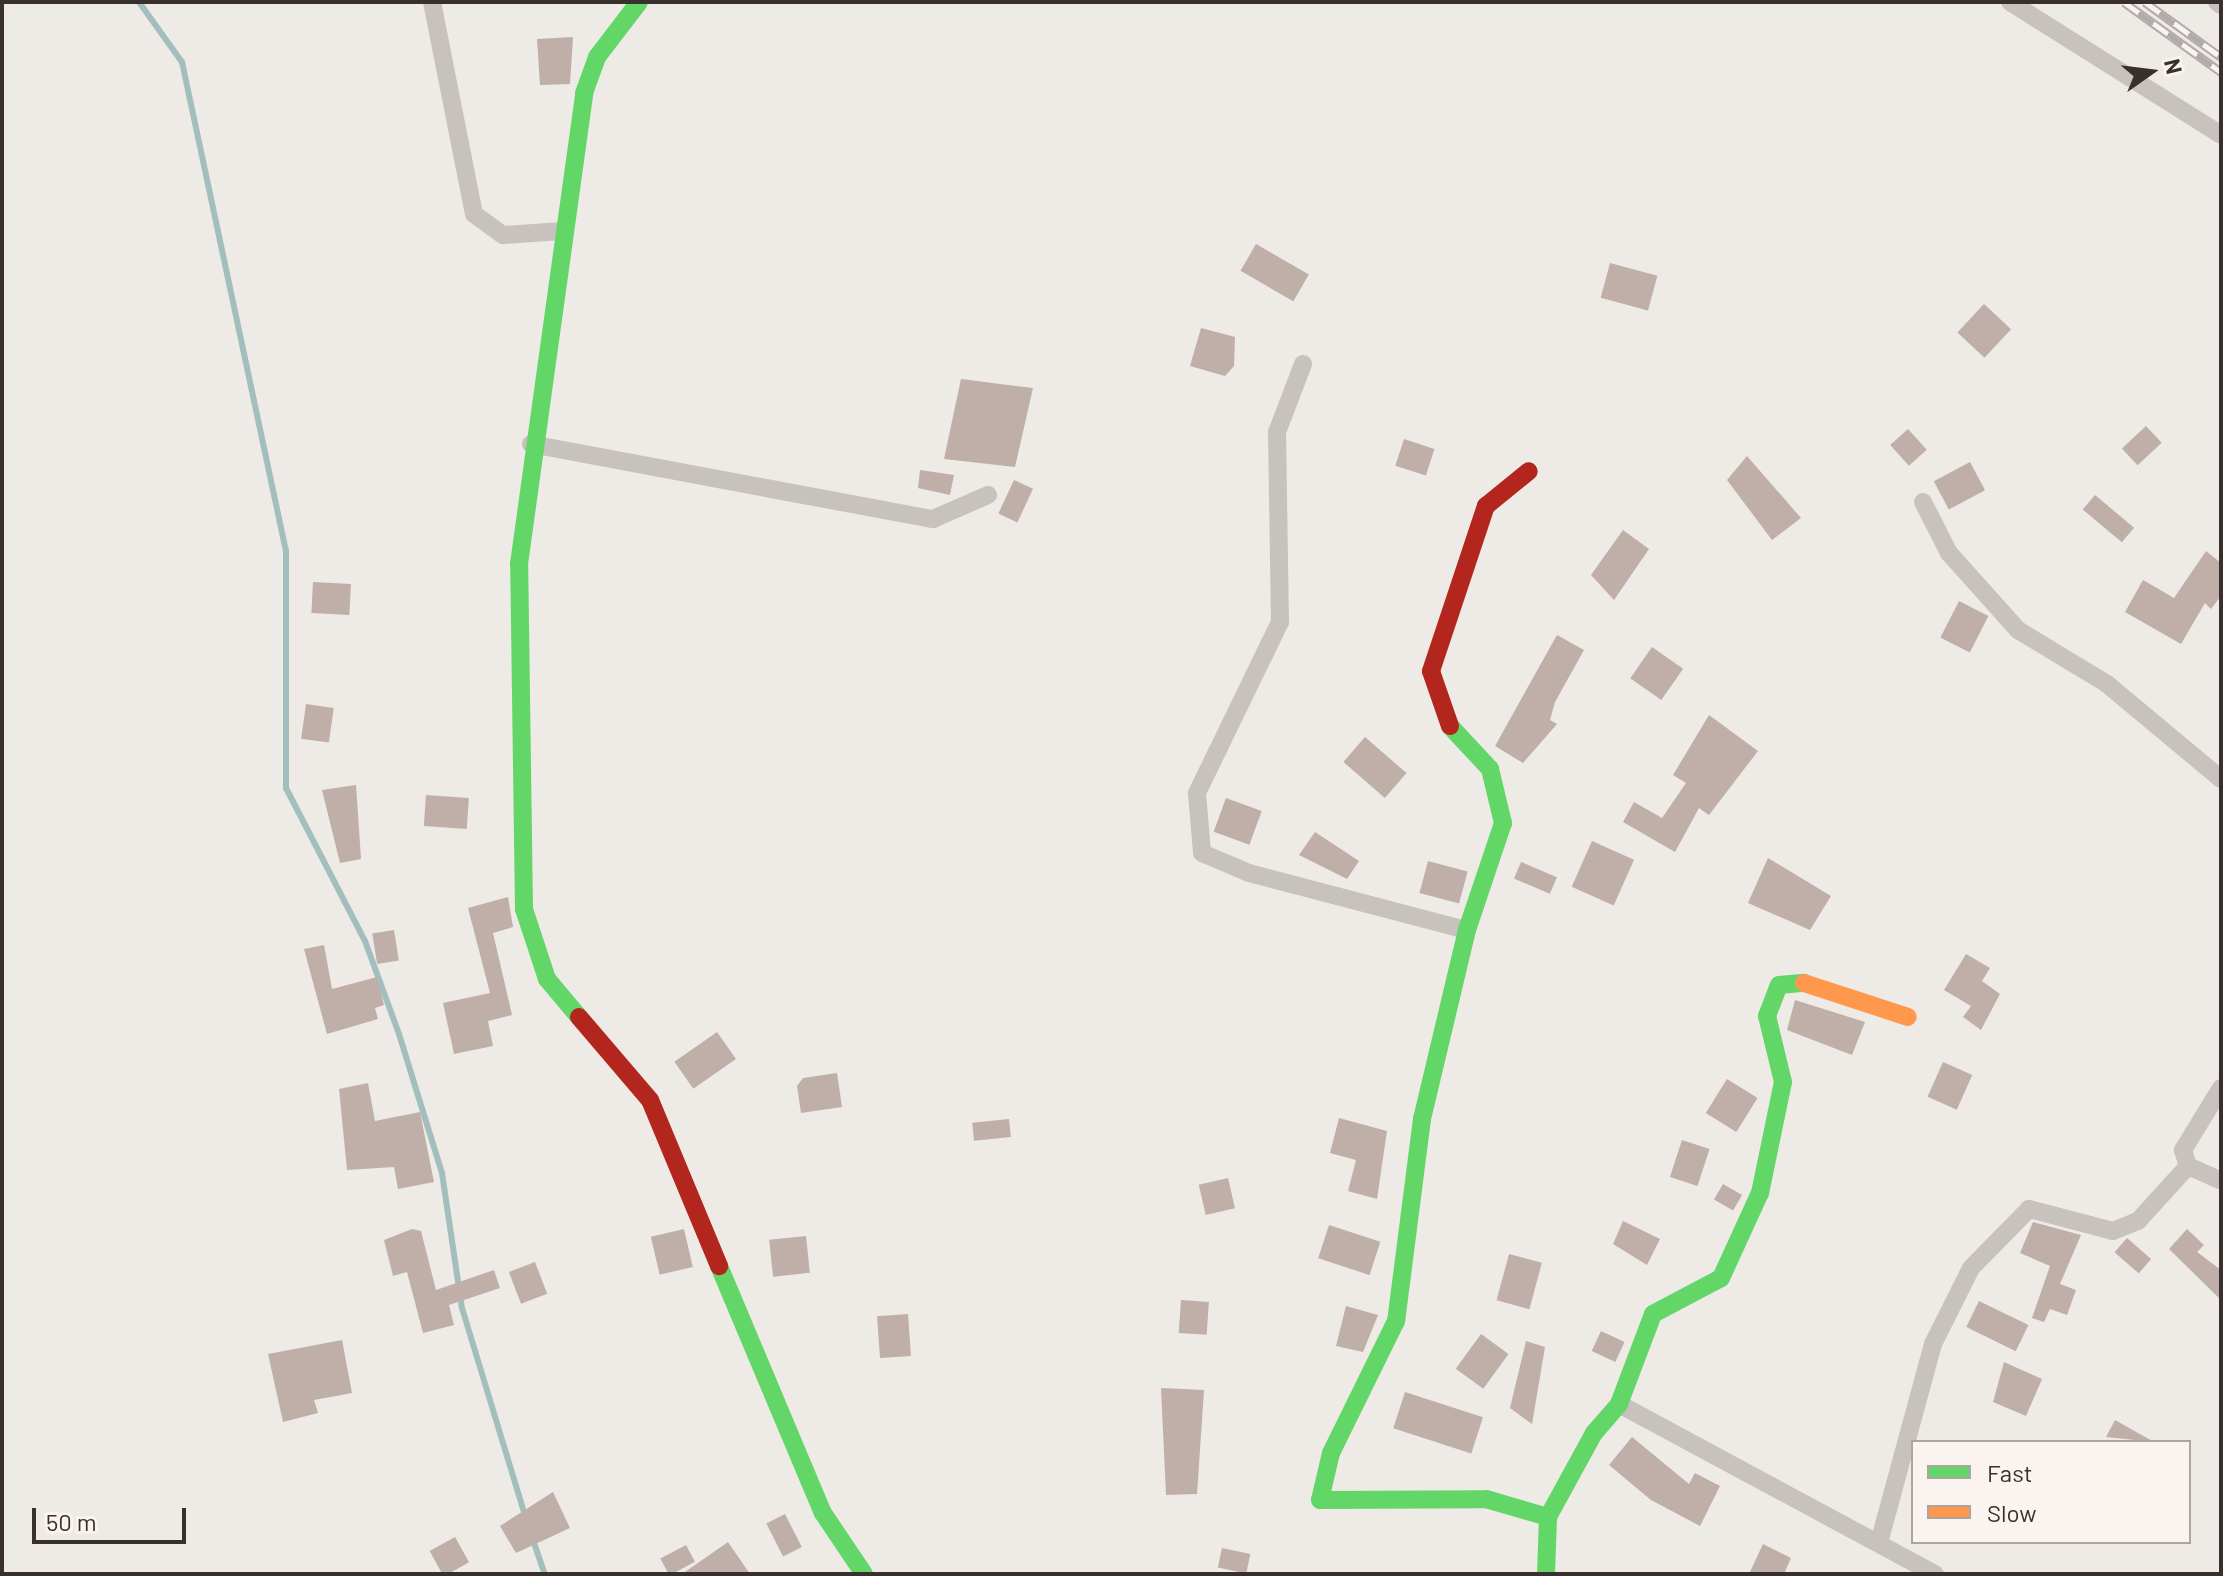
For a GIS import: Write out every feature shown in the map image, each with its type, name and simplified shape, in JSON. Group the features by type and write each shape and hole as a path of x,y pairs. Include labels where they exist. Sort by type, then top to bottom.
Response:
{"street":[{"path":"432,2 474,214 503,235 562,231"},
{"path":"639,2 597,57 584,93 531,444 519,564 526,684 524,909 547,979 650,1100 823,1513 864,1574"},
{"path":"2010,2 2221,135"},
{"path":"1303,364 1277,432 1280,622 1197,793 1202,853 1249,873 1467,930"},
{"path":"531,444 933,519 988,495"},
{"path":"1529,471 1486,506 1431,671 1450,727 1490,769 1503,823 1467,930 1422,1119 1396,1321 1331,1453 1320,1500 1486,1499 1548,1517"},
{"path":"1923,502 1949,553 2018,630 2107,684 2221,779"},
{"path":"1546,1574 1548,1517 1594,1433 1619,1404 1653,1314 1721,1278 1760,1193 1783,1082 1767,1016 1779,985 1808,983 1908,1017"},
{"path":"1880,1539 1933,1344 1971,1268 2029,1209 2113,1231 2138,1221 2188,1166 2185,1139 2221,1088"},
{"path":"2188,1166 2221,1181"},
{"path":"1619,1404 1880,1539 1935,1574"}],"building":[{"path":"573,37 570,84 540,85 537,39"},
{"path":"1256,244 1309,274 1293,301 1240,271"},
{"path":"1610,263 1657,276 1648,310 1601,298"},
{"path":"1984,304 2011,329 1984,358 1957,333"},
{"path":"1201,328 1235,337 1234,366 1225,376 1190,366"},
{"path":"961,379 1033,388 1015,467 944,459"},
{"path":"2146,426 2162,443 2138,465 2122,449"},
{"path":"1908,429 1927,450 1909,466 1890,445"},
{"path":"1404,439 1434,449 1426,476 1395,466"},
{"path":"1747,456 1801,518 1772,540 1727,480"},
{"path":"1970,462 1985,490 1949,510 1934,481"},
{"path":"920,470 954,475 950,495 918,488"},
{"path":"1014,480 1033,489 1017,522 998,514"},
{"path":"2095,495 2134,528 2122,542 2083,510"},
{"path":"1623,530 1649,549 1614,600 1591,575"},
{"path":"2206,551 2221,563 2221,596 2211,609 2205,603 2181,644 2125,612 2143,580 2174,598"},
{"path":"313,582 351,584 349,615 311,613"},
{"path":"1959,601 1988,616 1970,653 1940,638"},
{"path":"1557,635 1584,650 1555,702 1550,720 1557,724 1523,763 1495,746"},
{"path":"1652,647 1683,669 1661,700 1630,678"},
{"path":"306,704 334,708 329,743 301,739"},
{"path":"1709,715 1758,751 1709,815 1699,808 1675,852 1623,822 1634,802 1662,818 1686,783 1673,775"},
{"path":"1365,737 1407,773 1385,798 1343,762"},
{"path":"356,785 361,859 340,863 322,790"},
{"path":"426,795 469,798 467,829 424,826"},
{"path":"1226,798 1262,811 1249,845 1214,832"},
{"path":"1315,832 1359,861 1347,879 1299,855"},
{"path":"1592,841 1634,860 1614,905 1572,887"},
{"path":"1768,858 1831,896 1810,930 1748,903"},
{"path":"1428,861 1468,872 1459,903 1419,893"},
{"path":"1521,862 1557,877 1550,894 1514,879"},
{"path":"508,897 513,927 493,933 512,1015 488,1021 493,1046 454,1054 443,1003 490,993 468,908"},
{"path":"394,930 399,961 377,964 372,933"},
{"path":"324,945 332,989 377,977 384,1005 375,1008 378,1019 327,1034 304,949"},
{"path":"1966,954 1990,968 1982,981 2000,994 1981,1030 1963,1017 1971,1006 1944,990"},
{"path":"1795,1000 1865,1022 1852,1055 1787,1030"},
{"path":"717,1032 736,1059 693,1089 674,1062"},
{"path":"1943,1062 1972,1075 1957,1110 1928,1097"},
{"path":"837,1073 842,1107 801,1113 797,1086 803,1078"},
{"path":"1727,1079 1758,1098 1736,1132 1706,1113"},
{"path":"368,1083 375,1121 420,1112 434,1182 398,1189 394,1167 347,1170 339,1089"},
{"path":"1339,1118 1387,1131 1377,1199 1348,1191 1356,1160 1330,1153"},
{"path":"1009,1119 1011,1137 974,1141 972,1123"},
{"path":"1682,1140 1710,1149 1698,1186 1670,1177"},
{"path":"1228,1178 1235,1208 1206,1215 1199,1185"},
{"path":"1723,1184 1742,1195 1733,1211 1714,1200"},
{"path":"1623,1221 1660,1239 1647,1265 1613,1244"},
{"path":"2033,1222 2081,1235 2060,1284 2076,1290 2067,1315 2050,1309 2044,1322 2032,1318 2050,1266 2020,1253"},
{"path":"1329,1225 1380,1242 1370,1275 1318,1258"},
{"path":"412,1229 421,1231 436,1290 494,1270 500,1288 449,1305 454,1325 423,1333 407,1272 393,1276 384,1240"},
{"path":"684,1229 693,1267 660,1275 651,1237"},
{"path":"2187,1229 2204,1245 2197,1252 2221,1270 2221,1300 2169,1249"},
{"path":"806,1236 810,1273 773,1277 769,1240"},
{"path":"2127,1238 2151,1259 2139,1273 2115,1252"},
{"path":"1509,1254 1542,1263 1529,1309 1497,1300"},
{"path":"535,1262 547,1294 521,1304 509,1272"},
{"path":"1181,1300 1209,1302 1207,1335 1179,1333"},
{"path":"1979,1301 2028,1325 2016,1351 1966,1327"},
{"path":"1346,1306 1378,1315 1363,1352 1336,1346"},
{"path":"908,1314 911,1356 880,1358 877,1316"},
{"path":"1601,1331 1625,1342 1615,1362 1592,1351"},
{"path":"1481,1334 1509,1354 1483,1389 1456,1369"},
{"path":"342,1340 352,1393 314,1400 318,1413 283,1422 268,1354"},
{"path":"1526,1341 1545,1347 1532,1424 1510,1408"},
{"path":"2004,1362 2042,1379 2026,1416 1993,1402"},
{"path":"1161,1388 1204,1390 1197,1494 1166,1495"},
{"path":"1405,1392 1483,1417 1471,1453 1393,1428"},
{"path":"2115,1420 2150,1440 2135,1440 2106,1437"},
{"path":"1632,1437 1689,1484 1695,1473 1720,1486 1700,1526 1651,1500 1609,1465"},
{"path":"553,1492 570,1528 516,1553 500,1526"},
{"path":"785,1514 802,1547 783,1557 766,1524"},
{"path":"455,1537 469,1562 442,1574 430,1551"},
{"path":"728,1542 750,1574 682,1574"},
{"path":"1763,1544 1791,1558 1784,1574 1749,1574"},
{"path":"686,1545 695,1562 669,1574 660,1559"},
{"path":"1222,1548 1250,1554 1246,1574 1218,1568"}],"waterway":[{"path":"139,2 182,62 286,551 286,788 365,941 399,1034 442,1173 462,1308 526,1518"},
{"path":"533,1540 545,1574"}],"railway":[{"path":"2124,2 2221,72"},
{"path":"2145,2 2221,57"}],"traffic: fast":[{"path":"579,1017 547,979 524,909 519,564 584,93 597,57 639,2"},
{"path":"1450,726 1490,769 1503,823 1467,930 1422,1119 1396,1321 1331,1453 1320,1500 1486,1499 1548,1517"},
{"path":"1546,1574 1548,1517 1594,1433 1619,1404 1653,1314 1721,1278 1760,1193 1783,1082 1767,1016 1779,985 1804,983"},
{"path":"719,1266 823,1513 864,1574"}],"traffic: slow":[{"path":"1804,983 1908,1017"}],"traffic: jam":[{"path":"1450,726 1431,671 1486,506 1529,471"},
{"path":"579,1017 650,1100 719,1266"}]}
